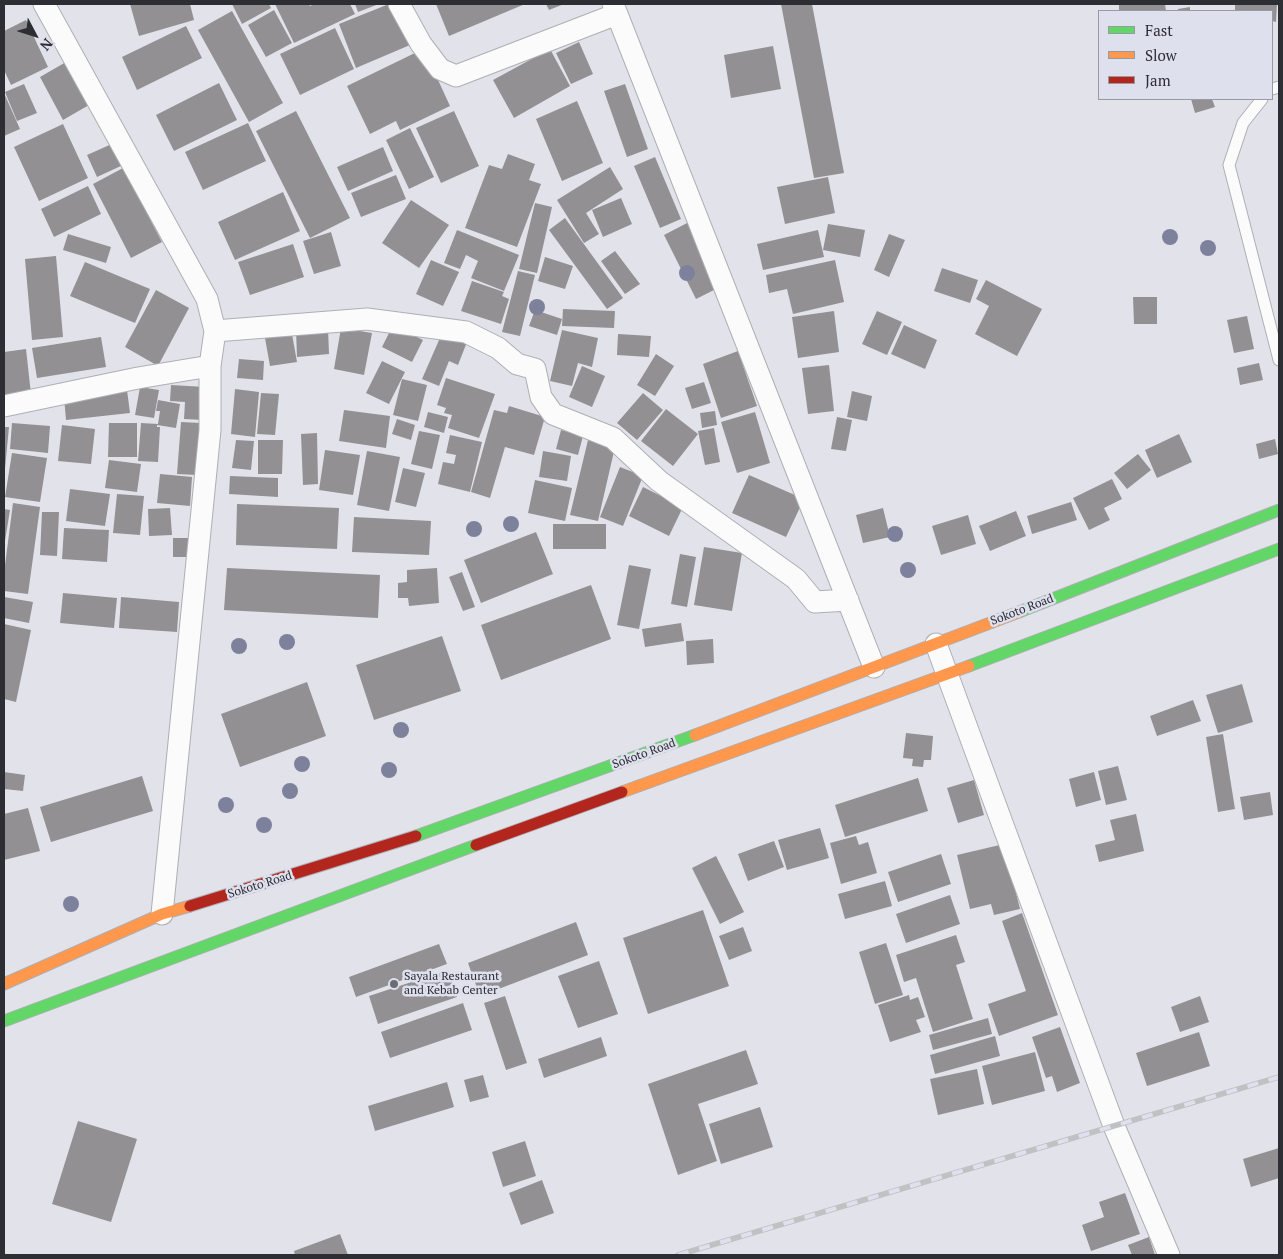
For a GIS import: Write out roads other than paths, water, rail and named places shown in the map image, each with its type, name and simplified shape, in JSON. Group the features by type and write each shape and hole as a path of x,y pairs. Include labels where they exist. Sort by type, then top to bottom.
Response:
{"main road":[{"name":"Sokoto Road","path":"4,984 162,914 390,845 691,736 936,644 1279,510"},
{"path":"4,1021 433,861 948,674 1279,549"}],"street":[{"path":"44,4 207,299 215,331 210,366 210,430 162,914"},
{"path":"399,4 421,44 440,69 456,76 615,9 874,666"},
{"path":"215,331 367,319 466,332 498,348 517,364 535,369 540,397 553,414 613,438 659,481 796,579 814,602 848,600"},
{"path":"4,406 138,378 210,366"},
{"path":"936,644 1114,1126 1169,1255"}],"lane":[{"path":"1261,100 1243,123 1229,165 1279,360"}],"railway":[{"path":"678,1255 1279,1077"}],"place":[{"name":"Sayala Restaurant and Kebab Center","path":"394,984"}]}
